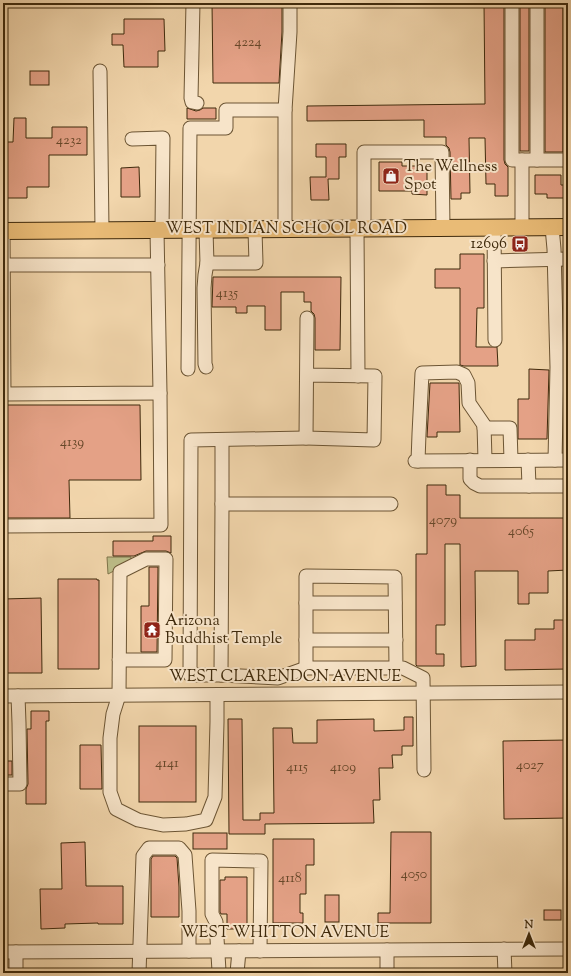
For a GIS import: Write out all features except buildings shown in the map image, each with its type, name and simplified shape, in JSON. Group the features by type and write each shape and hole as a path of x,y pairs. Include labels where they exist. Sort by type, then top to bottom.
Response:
{"main road":[{"name":"WEST INDIAN SCHOOL ROAD","path":"3,231 568,227"}],"street":[{"path":"193,3 191,98 192,102 198,103"},
{"path":"285,229 285,110 290,32 290,3"},
{"path":"512,3 512,160 568,160"},
{"path":"537,3 537,160"},
{"path":"100,71 102,230"},
{"path":"188,369 190,128 226,128 226,110 285,110"},
{"path":"3,526 161,525 158,265 163,138 132,139"},
{"path":"358,376 364,152 442,152 443,228"},
{"path":"522,160 522,227"},
{"path":"552,227 557,367 555,460"},
{"path":"494,228 495,340"},
{"path":"206,230 207,263 204,288 206,367"},
{"path":"207,263 256,263 256,230"},
{"path":"3,231 3,394 160,393"},
{"path":"494,261 554,258 568,259"},
{"path":"3,265 158,265"},
{"path":"306,438 307,318"},
{"path":"485,460 484,425 469,403 468,383 464,375 457,372 422,373 417,461 568,460"},
{"path":"307,375 376,376 374,440 306,438 191,440 190,675 278,678 306,668 403,668 423,678 424,770"},
{"path":"484,428 510,428 511,460"},
{"path":"221,675 222,440"},
{"path":"470,460 470,479 480,486 565,486 568,484"},
{"path":"528,460 529,486"},
{"path":"222,504 391,504"},
{"path":"119,660 165,660 166,559 146,559 120,572 119,660 119,695 113,714 110,738 110,792 116,809 138,820 163,824 186,824 206,820 215,797 217,694"},
{"path":"306,668 306,576 395,577 396,668"},
{"path":"306,603 395,603"},
{"path":"306,640 396,640"},
{"name":"WEST CLARENDON AVENUE","path":"3,696 568,692"},
{"path":"3,784 20,784 18,696"},
{"path":"139,973 143,856 149,848 179,848 185,855 189,911 189,951"},
{"path":"218,973 216,922 212,914 212,860 261,861 260,951"},
{"path":"504,949 505,973"},
{"name":"WEST WHITTON AVENUE","path":"9,952 568,949"},
{"path":"387,950 387,973"},
{"path":"237,973 239,951"},
{"path":"9,952 16,973"}],"green space":[{"path":"107,557 131,557 131,562 108,574"}],"place":[{"name":"The Wellness Spot","path":"391,176"},
{"name":"12696","path":"520,244"},
{"name":"Arizona Buddhist Temple","path":"152,630"}]}
